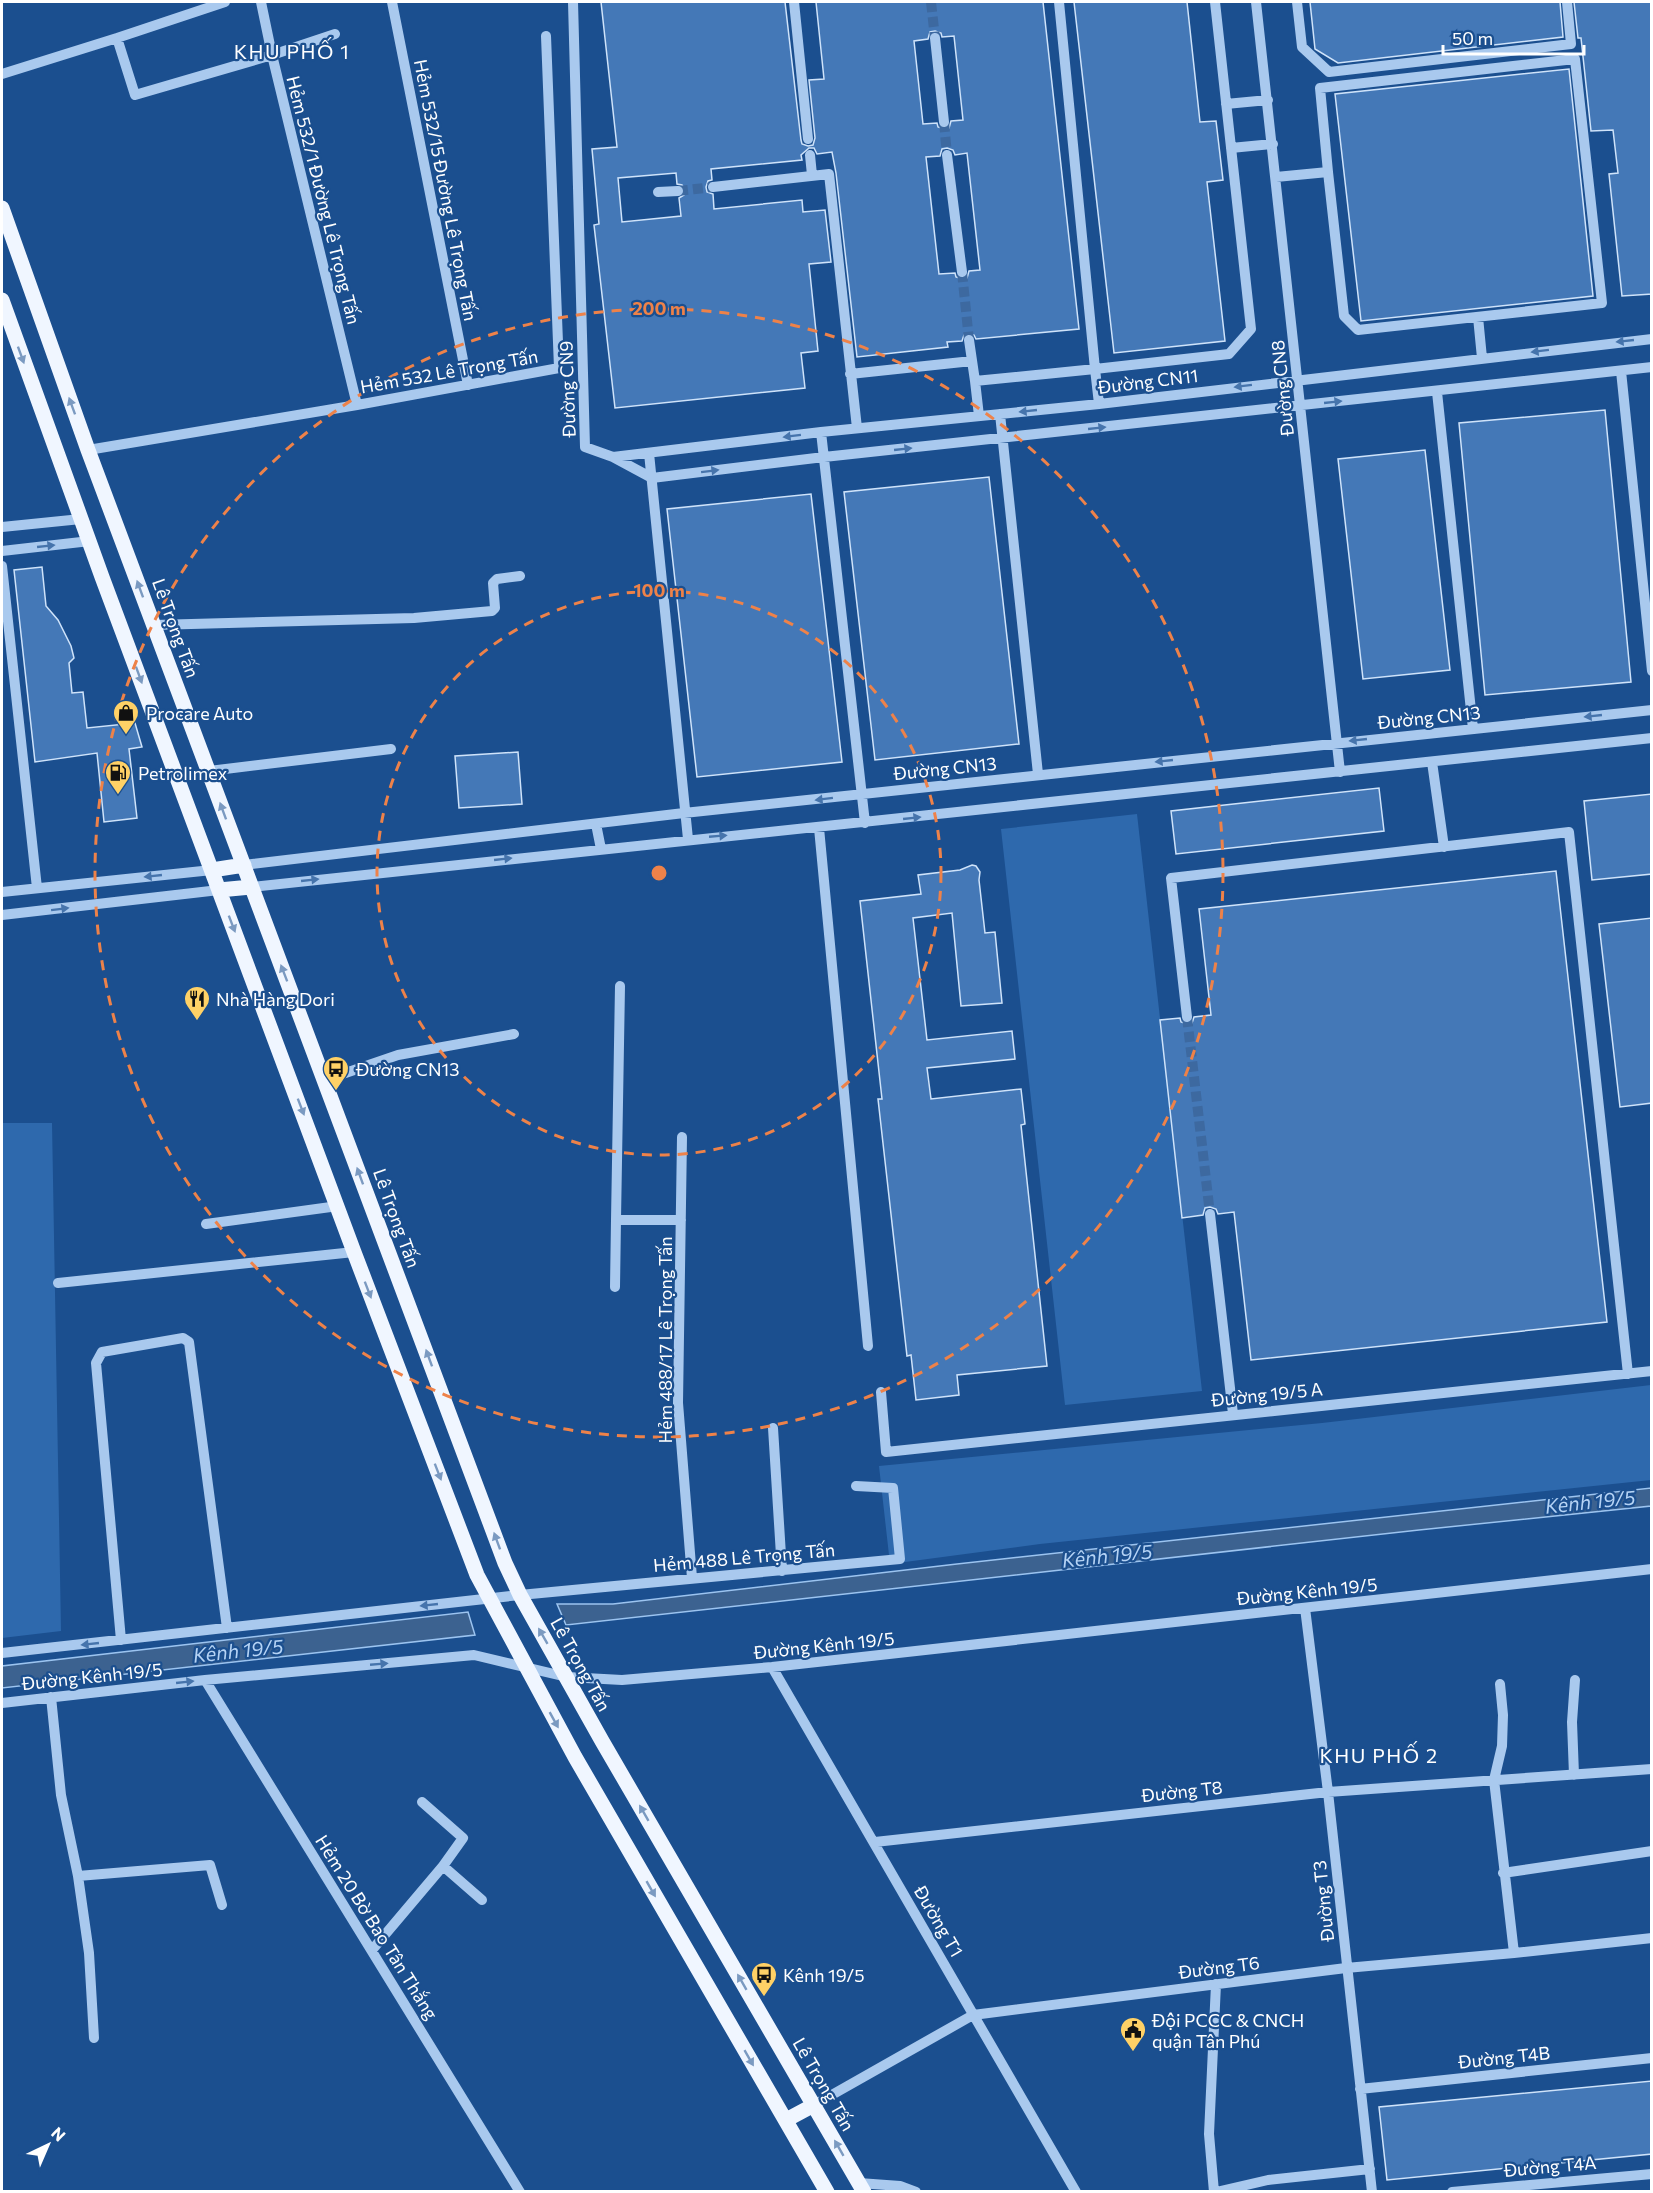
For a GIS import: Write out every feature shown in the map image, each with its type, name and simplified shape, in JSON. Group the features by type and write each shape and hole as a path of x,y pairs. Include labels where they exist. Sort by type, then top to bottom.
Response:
{"main road":[{"name":"Lê Trọng Tấn","path":"2,208 88,450 505,1563 520,1595 861,2187"},
{"path":"2,300 219,890 471,1560 488,1598 580,1767 827,2192"},
{"path":"212,870 243,865"},
{"path":"219,890 251,886"},
{"path":"786,2120 814,2105"}],"street":[{"path":"2,74 225,2"},
{"name":"Hẻm 532/1 Đường Lê Trọng Tấn","path":"261,2 357,405"},
{"name":"Hẻm 532/15 Đường Lê Trọng Tấn","path":"392,2 468,385"},
{"name":"Đường CN9","path":"573,2 585,447 613,457 652,478"},
{"path":"794,2 808,139"},
{"path":"1059,2 1099,404"},
{"path":"975,381 1229,354 1251,328 1215,2"},
{"name":"Đường CN8","path":"1256,2 1340,772"},
{"path":"1297,2 1302,47 1329,72 1571,44 1567,2"},
{"path":"117,38 135,95 335,34"},
{"name":"Hẻm 532 Lê Trọng Tấn","path":"88,450 357,405 559,368 546,36"},
{"path":"935,38 944,122"},
{"path":"1575,59 1602,303 1358,330 1344,316 1328,172 1320,88 1575,59"},
{"path":"1226,104 1268,100"},
{"path":"1231,148 1273,144"},
{"path":"810,154 812,175"},
{"path":"947,155 962,272"},
{"path":"1276,177 1328,172"},
{"path":"712,187 829,174 857,428"},
{"path":"658,192 678,190"},
{"path":"1478,317 1482,358"},
{"name":"Đường CN11","path":"613,457 857,428 1099,404 1652,339"},
{"path":"969,340 979,416"},
{"path":"850,374 972,361"},
{"path":"652,478 1652,367"},
{"path":"1621,371 1652,671"},
{"path":"1437,392 1473,729"},
{"path":"1000,414 1038,774"},
{"path":"821,432 864,823"},
{"path":"649,453 688,839"},
{"path":"2,527 81,519"},
{"path":"2,550 90,541"},
{"path":"2,566 37,888"},
{"path":"154,625 414,618 492,610 495,608 493,583 497,579 520,576"},
{"name":"Đường CN13","path":"243,865 1038,774 1652,710"},
{"path":"251,886 688,839 819,828 1652,738"},
{"path":"209,771 391,749"},
{"path":"1432,762 1444,847"},
{"path":"596,824 601,849"},
{"path":"819,828 868,1346"},
{"path":"1187,1017 1171,878 1569,832 1628,1374"},
{"path":"2,892 212,870"},
{"path":"2,915 219,890"},
{"path":"615,1287 620,986"},
{"path":"325,1080 398,1054 514,1034"},
{"name":"Hẻm 488/17 Lê Trọng Tấn","path":"682,1137 678,1403 692,1578"},
{"path":"206,1224 338,1206"},
{"path":"1210,1215 1233,1414"},
{"path":"616,1220 681,1220"},
{"path":"58,1283 354,1252"},
{"path":"121,1640 96,1363 102,1352 183,1338 189,1342 227,1628"},
{"name":"Đường 19/5 A","path":"881,1392 886,1452 1652,1371"},
{"path":"773,1428 782,1571"},
{"name":"Hẻm 488 Lê Trọng Tấn","path":"520,1595 900,1559 893,1488 856,1486"},
{"name":"Đường Kênh 19/5","path":"2,1703 205,1680 474,1655 567,1677 622,1680 772,1667 1652,1569"},
{"name":"Đường Kênh 19/5","path":"2,1653 520,1595"},
{"name":"Đường T3","path":"1305,1608 1328,1792 1372,2192"},
{"name":"Đường T1","path":"772,1667 1076,2192"},
{"name":"Hẻm 20 Bờ Bao Tân Thắng","path":"205,1680 520,2192"},
{"path":"1574,1775 1572,1722 1575,1680"},
{"path":"1500,1684 1503,1715 1502,1746 1494,1780 1514,1953"},
{"path":"51,1697 62,1795 78,1876 89,1953 94,2038"},
{"name":"Đường T8","path":"875,1842 1328,1792 1652,1769"},
{"path":"372,1950 443,1866 463,1838 422,1802"},
{"path":"1503,1873 1652,1851"},
{"path":"78,1876 210,1865 222,1905"},
{"path":"443,1866 482,1900"},
{"name":"Đường T6","path":"814,2105 973,2016 1346,1968 1652,1938"},
{"path":"1216,1984 1209,2134 1215,2192 1268,2180 1370,2169"},
{"name":"Đường T4B","path":"1360,2089 1652,2058"},
{"name":"Đường T4A","path":"1452,2192 1652,2174"},
{"path":"861,2187 900,2186 916,2192"}],"shaded area":[{"path":"1137,814 1202,1391 1065,1405 1001,829"},
{"path":"2,1123 52,1123 61,1631 2,1638"},
{"path":"1651,1385 1651,1480 1040,1544 890,1564 879,1466 1322,1423"}],"water":[{"path":"1651,1488 1651,1506 566,1625 557,1604 613,1604"},
{"path":"468,1612 475,1635 2,1688 2,1666"}],"building":[{"path":"601,2 785,2 801,140 802,144 808,146 813,145 815,138 809,80 824,79 816,2 1043,2 1079,329 976,339 969,333 964,335 962,341 947,342 948,347 857,357 832,152 817,154 814,148 809,148 801,155 802,160 711,169 712,180 708,181 706,187 707,192 713,194 714,209 802,200 803,212 825,210 831,262 809,264 818,351 801,353 805,388 615,408 594,225 599,224 592,149 617,147","holes":["930,32 941,33 942,37 954,36 963,120 951,121 949,128 944,129 938,127 937,123 923,124 914,41 928,39","942,149 953,150 955,155 967,153 980,270 969,271 967,278 962,279 956,277 955,273 939,274 926,157 940,156","676,173 677,184 682,185 685,190 684,195 679,198 681,216 622,222 618,178"]},
{"path":"1074,2 1187,2 1200,122 1216,121 1223,180 1207,182 1225,341 1114,353"},
{"path":"1310,2 1560,2 1563,37 1338,63 1315,49"},
{"path":"1574,2 1652,2 1652,294 1622,296 1609,174 1618,173 1613,130 1591,131 1581,38 1578,38"},
{"path":"1569,69 1593,296 1361,321 1335,94"},
{"path":"1605,410 1631,682 1485,695 1459,423"},
{"path":"1425,450 1450,670 1363,679 1338,459"},
{"path":"989,477 1019,744 875,760 844,492"},
{"path":"811,494 842,762 697,777 667,509"},
{"path":"42,567 46,606 58,620 71,646 74,658 69,663 72,693 83,692 87,728 135,723 142,747 129,749 137,818 104,822 97,753 35,762 14,570"},
{"path":"518,752 522,804 459,808 455,756"},
{"path":"1379,788 1384,831 1176,854 1171,811"},
{"path":"1652,794 1652,874 1592,880 1584,801"},
{"path":"972,865 976,866 980,872 985,933 995,932 1002,1003 961,1006 952,913 913,918 927,1040 1012,1031 1015,1059 927,1068 931,1099 1021,1089 1025,1124 1021,1125 1047,1366 957,1375 959,1395 916,1400 911,1355 907,1356 878,1099 882,1099 860,901 921,894 918,875 960,870"},
{"path":"1556,871 1607,1322 1251,1360 1234,1212 1218,1214 1216,1209 1210,1207 1205,1208 1203,1215 1182,1218 1160,1020 1180,1018 1181,1022 1187,1024 1192,1023 1194,1017 1211,1015 1199,909"},
{"path":"1652,918 1652,1103 1620,1107 1599,924"},
{"path":"1652,2081 1652,2154 1387,2180 1379,2107"}],"tunnel":[{"path":"931,2 935,38"},
{"path":"944,122 947,155"},
{"path":"678,191 713,187"},
{"path":"962,272 969,340"},
{"path":"1187,1017 1210,1214"}],"place":[{"name":"Procare Auto","path":"126,736"},
{"name":"Petrolimex","path":"118,796"},
{"name":"Nhà Hàng Dori","path":"197,1022"},
{"name":"Đường CN13","path":"336,1092"},
{"name":"Kênh 19/5","path":"764,1998"},
{"name":"Đội PCCC & CNCH quận Tân Phú","path":"1133,2053"}],"district":[{"name":"KHU PHỐ 1","path":"292,51"},
{"name":"KHU PHỐ 2","path":"1379,1755"}]}
